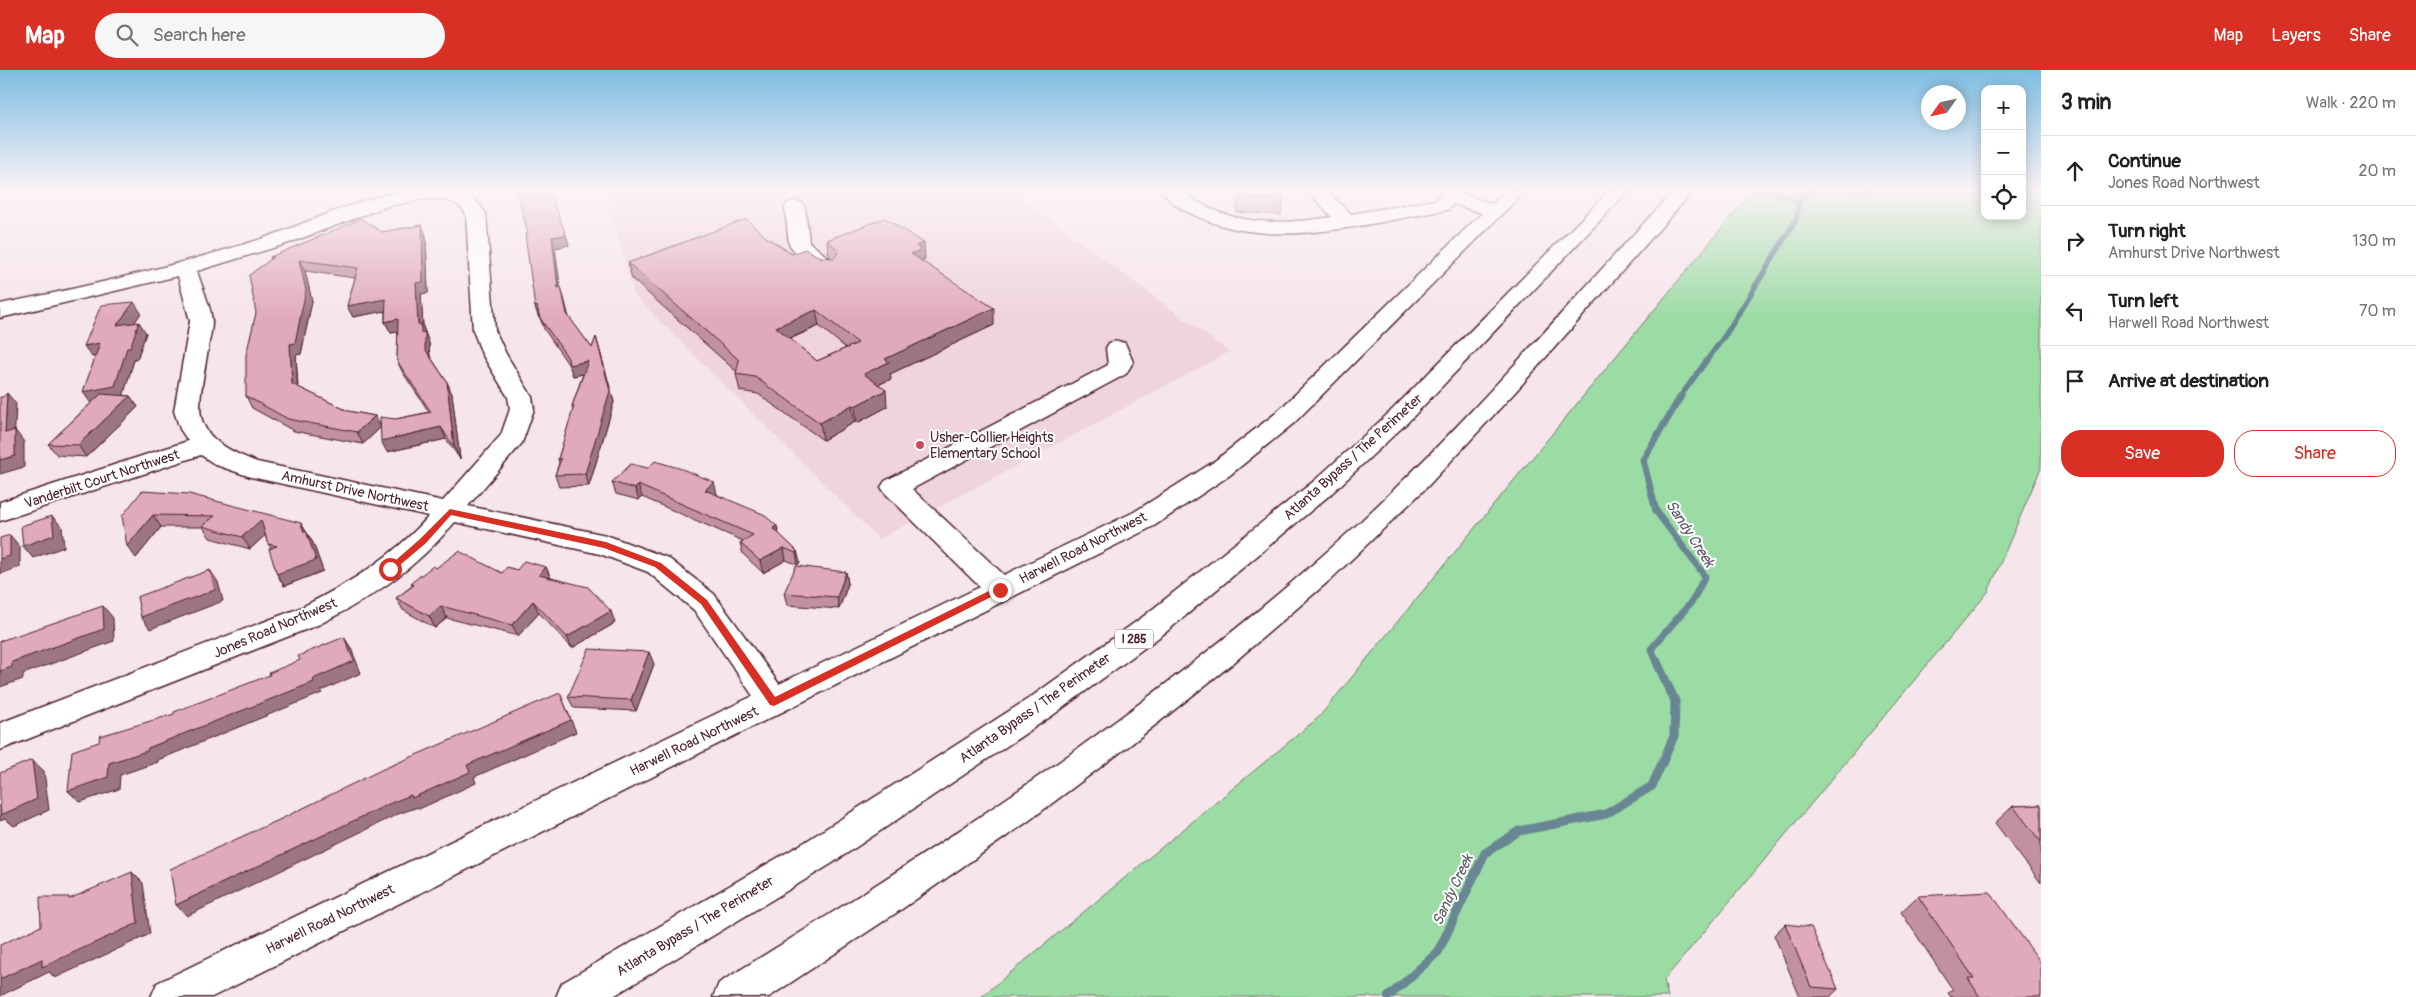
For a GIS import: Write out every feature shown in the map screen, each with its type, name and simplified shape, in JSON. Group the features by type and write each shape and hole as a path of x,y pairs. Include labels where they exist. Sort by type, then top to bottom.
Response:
{"main road":[{"name":"Jones Road Northwest","path":"0,311 80,295 186,269 295,233"},
{"name":"Jones Road Northwest","path":"0,737 310,616 355,593 390,569 423,541 513,437 522,409 520,397 494,354 484,330 477,233"},
{"path":"798,233 799,244 829,268"},
{"name":"Harwell Road Northwest","path":"171,997 774,702 1144,518 1221,469 1285,418 1472,233"},
{"name":"Atlanta Bypass / The Perimeter","path":"576,997 818,853 1042,706 1155,624 1323,487 1400,417 1578,233"},
{"path":"734,997 909,884 1061,778 1169,698 1322,572 1428,471 1645,233"},
{"path":"799,244 782,250 804,267"},
{"name":"Amhurst Drive Northwest","path":"186,269 201,321 186,411 192,429 204,445 225,459 251,469 606,545 658,565 704,602 774,702"},
{"path":"1000,590 894,487 1118,370 1122,362 1117,348"},
{"name":"Vanderbilt Court Northwest","path":"0,512 204,445"}],"shaded area":[{"name":"Usher-Collier Heights Elementary School","path":"618,233 1068,233 1229,352 879,539 634,295"}],"green space":[{"path":"1717,233 2041,233 2041,468 1988,592 1664,980 1668,997 981,997 1319,717"}],"building":[{"path":"327,233 422,233 423,282 416,283 418,324 421,324 421,333 425,332 425,349 447,382 454,447 441,427 381,441 380,417 396,419 431,412 397,361 398,319 385,322 386,299 347,306 358,268 299,260 306,290 295,343 290,344 292,384 348,411 375,416 357,432 288,419 246,396 246,355 256,313 249,275 274,257 270,257"},
{"path":"565,233 566,235 552,237 558,288 561,287 567,314 592,348 596,337 610,391 585,474 555,475 561,459 558,459 574,406 572,406 588,361 569,365 568,358 540,318 537,306 535,307 525,234"},
{"path":"708,233 762,233 792,254 805,249 820,257 834,258 839,251 827,240 845,233 909,233 924,243 916,246 921,250 911,254 994,308 885,359 889,362 864,374 886,390 855,406 852,405 820,423 755,377 736,374 739,360 628,263","holes":["816,310 858,343 817,361 776,327"]},
{"path":"134,302 117,325 139,322 130,348 127,348 115,386 83,392 100,343 84,346 101,305"},
{"path":"7,393 5,433 15,430 15,456 0,460 0,397"},
{"path":"101,394 130,396 78,445 48,444"},
{"path":"655,461 682,469 714,482 705,490 763,514 777,526 773,528 797,551 796,553 784,548 760,561 740,543 753,535 638,485 635,489 612,482 631,464 648,468"},
{"path":"142,491 189,494 301,523 304,532 306,531 316,560 277,574 269,549 277,546 268,544 261,520 242,537 202,526 215,516 153,515 127,546 122,516"},
{"path":"52,516 54,535 23,546 21,526"},
{"path":"10,535 10,556 0,559 0,538"},
{"path":"459,551 502,573 507,567 517,570 524,561 546,567 539,575 588,587 611,611 567,637 533,601 512,625 441,606 429,616 396,598 414,585 411,583 433,566 436,568"},
{"path":"796,566 846,572 837,597 784,593"},
{"path":"210,570 215,590 141,617 137,597"},
{"path":"103,606 104,629 12,662 12,667 0,671 0,641"},
{"path":"344,637 354,661 313,679 314,682 148,748 147,751 109,763 108,777 68,791 72,751 99,742 100,736 174,714 174,712 270,675 269,673 300,660 298,656"},
{"path":"589,649 649,652 631,700 568,697"},
{"path":"560,693 571,720 467,765 470,772 412,798 411,795 391,803 176,905 170,869 281,819 381,770"},
{"path":"32,760 37,799 1,815 0,773"},
{"path":"2041,805 2041,842 2013,806"},
{"path":"132,872 138,923 42,967 42,959 0,979 0,945 41,926 40,897 69,897 69,899"},
{"path":"1990,892 2041,963 2041,997 1980,997 1968,978 1974,978 1918,896"},
{"path":"1785,924 1811,927 1838,989 1811,987"}],"waterway":[{"name":"Sandy Creek","path":"1680,397 1726,334 1788,233"},
{"name":"Sandy Creek","path":"1657,661 1651,649 1693,600 1705,576 1656,511 1643,460 1681,396"},
{"name":"Sandy Creek","path":"1388,997 1438,952 1485,853 1519,831 1606,814 1652,786 1674,736 1675,701 1656,660"}],"place":[{"name":"Usher-Collier Heights Elementary School","path":"920,445"}],"route":[{"path":"390,569 423,541 450,512 606,545 658,565 704,602 774,702 1000,590"}]}
